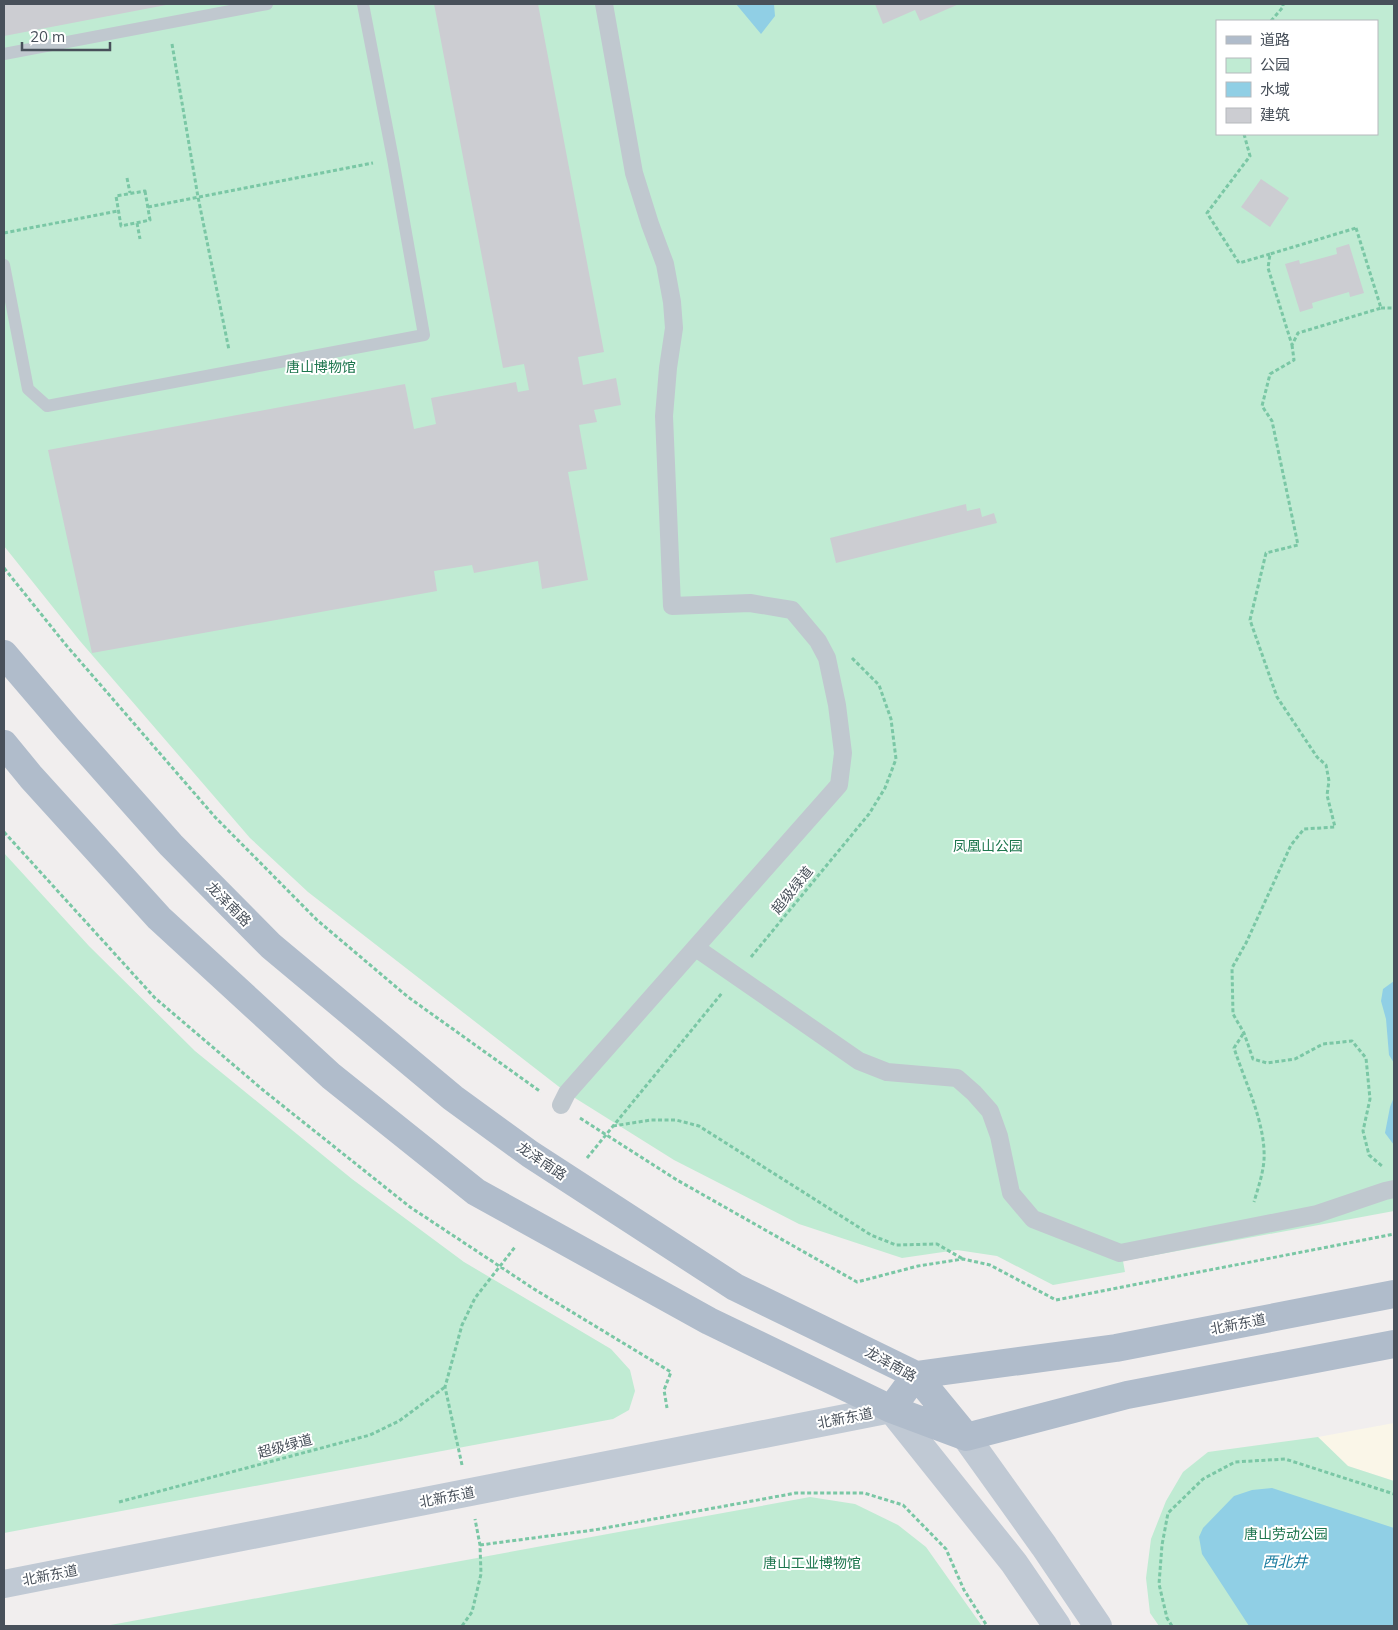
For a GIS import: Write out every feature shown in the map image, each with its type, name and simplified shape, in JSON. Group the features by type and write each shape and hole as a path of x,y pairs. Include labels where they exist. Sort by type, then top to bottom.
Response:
{"main road":[{"name":"龙泽南路","path":"4,654 171,845 271,946 453,1098 530,1154 735,1287 916,1375 966,1437 1044,1546 1098,1626"},
{"path":"4,744 31,777 159,918 331,1076 476,1192 709,1321 890,1409 1014,1563 1057,1626"},
{"name":"北新东道","path":"890,1409 916,1375 1116,1348 1394,1294"},
{"path":"966,1437 1127,1396 1394,1344"},
{"name":"北新东道","path":"4,1584 890,1409 966,1437"}],"street":[{"path":"561,1105 567,1093 839,785 843,753 837,705 827,658 818,641 792,610 750,603 672,606 664,416 674,328 672,302 665,264 634,173 604,4"},
{"path":"696,948 859,1061 887,1072 957,1078 990,1111 999,1136 1012,1193 1032,1219 1120,1253 1317,1214 1394,1189"}],"lane":[{"path":"4,54 266,4"},
{"path":"4,265 28,389 47,406 424,336 393,159 362,4"}],"path":[{"path":"1272,20 1283,8 1283,4"},
{"path":"169,22 198,198 233,370"},
{"path":"1244,135 1250,156 1206,213 1239,263 1356,228 1381,308"},
{"path":"148,207 393,159"},
{"path":"127,178 130,193"},
{"path":"145,190 150,220 121,226 116,196 130,193 145,190"},
{"path":"4,233 118,212"},
{"path":"137,223 140,240"},
{"path":"1270,254 1268,268 1292,345 1294,360 1270,374 1262,406 1272,422 1298,545 1266,553 1250,620 1277,697 1317,757 1326,765 1330,780 1327,795 1335,827 1304,829 1291,845 1246,943 1232,968 1232,1014 1244,1033 1253,1059 1267,1063 1296,1059 1323,1044 1352,1041 1366,1058 1370,1099 1363,1131 1369,1155 1388,1172"},
{"path":"1292,345 1298,333 1381,308 1394,308"},
{"path":"4,568 66,645 215,817 317,920 408,997 561,1105 677,1180 857,1282 918,1266 963,1259"},
{"name":"超级绿道","path":"750,959 869,814 885,788 896,759 891,719 878,685 849,655"},
{"path":"4,832 155,998 263,1090 410,1207 534,1289 671,1372 664,1390 667,1408"},
{"path":"583,1163 725,989"},
{"path":"1244,1033 1234,1048 1261,1128 1264,1160 1259,1187 1246,1228"},
{"path":"613,1126 651,1120 676,1120 699,1126 871,1235 896,1245 937,1244 963,1259 990,1265 1056,1300 1394,1234"},
{"path":"464,1471 445,1387 462,1325 475,1298 517,1245"},
{"name":"超级绿道","path":"119,1502 370,1435 399,1421 445,1387"},
{"path":"1172,1626 1167,1618 1159,1584 1166,1521 1168,1513 1203,1479 1235,1462 1285,1459 1394,1494"},
{"path":"480,1545 594,1530 796,1494 864,1493 903,1505 946,1549 964,1590 987,1626"},
{"path":"462,1626 472,1612 481,1574 480,1545 474,1517"}],"shaded area":[{"path":"1394,1423 1394,1481 1348,1466 1318,1437"}],"green space":[{"name":"凤凰山公园","path":"4,4 1394,4 1394,1211 1123,1261 1125,1272 1053,1285 997,1256 957,1250 902,1258 799,1224 674,1160 567,1093 308,892 250,838 80,641 4,546"},
{"path":"4,853 89,946 195,1051 352,1179 464,1262 611,1349 630,1370 635,1391 629,1410 613,1419 4,1533"},
{"name":"唐山劳动公园","path":"1318,1437 1348,1466 1394,1481 1394,1626 1159,1626 1150,1613 1146,1578 1151,1539 1166,1501 1183,1472 1208,1452"},
{"name":"唐山工业博物馆","path":"810,1497 855,1504 898,1525 926,1547 982,1626 105,1626"}],"water":[{"path":"736,4 774,4 775,16 761,34"},
{"path":"1394,981 1394,1063 1389,1055 1386,1019 1381,1001 1383,989"},
{"path":"1394,1097 1394,1145 1385,1133"},
{"name":"西北井","path":"1272,1488 1394,1528 1394,1626 1249,1626 1202,1554 1199,1537 1203,1528 1234,1496 1252,1490"}],"building":[{"path":"4,4 166,4 166,5 4,36"},
{"name":"唐山博物馆","path":"434,4 538,4 604,352 578,357 583,385 616,378 621,405 594,410 597,422 579,425 587,469 568,472 588,580 542,589 538,561 474,573 472,565 434,571 437,591 92,653 48,450 405,384 414,429 436,424 431,398 516,382 518,392 529,390 524,364 503,368"},
{"path":"875,4 959,4 920,21 915,10 883,24"},
{"path":"1261,179 1289,198 1270,227 1241,207"},
{"path":"1349,244 1364,293 1350,297 1349,292 1312,303 1313,308 1300,312 1285,264 1299,260 1300,264 1337,254 1336,248"},
{"path":"966,504 967,511 980,508 982,517 994,513 997,523 836,563 830,538"}]}
